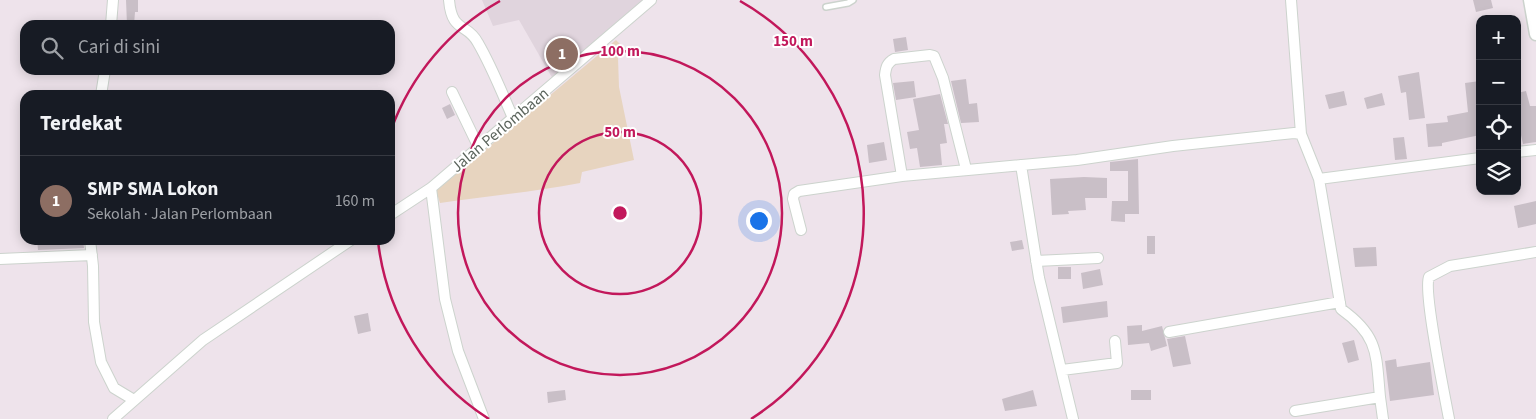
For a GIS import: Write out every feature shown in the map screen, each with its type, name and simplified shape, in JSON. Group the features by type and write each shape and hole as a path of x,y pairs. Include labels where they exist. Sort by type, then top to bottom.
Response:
{"street":[{"path":"111,20 113,0"},
{"path":"449,0 450,13 457,26 477,41 514,118"},
{"name":"Jalan Perlombaan","path":"395,211 430,188 479,148 651,0"},
{"path":"1291,0 1301,134 1319,179 1327,238 1341,309 1360,322 1375,347 1382,419"},
{"path":"1530,0 1536,34"},
{"path":"902,176 891,117 886,66 894,59 930,55 934,56 938,62 966,169"},
{"path":"102,90 104,75"},
{"path":"452,92 479,148"},
{"path":"801,230 793,199 794,194 799,191 902,176 1077,160 1236,139 1301,134"},
{"path":"1521,152 1536,150"},
{"path":"1319,179 1476,159"},
{"path":"1021,165 1036,261 1073,419"},
{"path":"430,188 445,299 458,352 484,419"},
{"path":"91,245 94,322 101,362 114,388 134,400"},
{"path":"113,419 203,340 345,245"},
{"path":"1449,419 1430,304 1427,282 1429,277 1450,266 1536,252"},
{"path":"0,259 92,255"},
{"path":"1036,261 1098,258"},
{"path":"1169,332 1340,302"},
{"path":"1062,370 1117,363 1115,341"},
{"path":"1295,411 1380,396"}],"lane":[{"path":"826,6 848,4 853,0"}],"shaded area":[{"path":"482,0 649,0 554,81 519,20 493,26"},
{"path":"616,40 625,49 618,58 619,87 634,160 582,172 580,183 440,203 436,191"}],"building":[{"path":"126,0 138,0 138,12 135,12 134,20 127,20"},
{"path":"1473,0 1491,0 1493,8 1476,12"},
{"path":"906,37 908,50 895,52 893,39"},
{"path":"1419,72 1425,118 1409,120 1406,92 1401,93 1398,76"},
{"path":"966,79 969,104 977,103 979,122 961,123 951,81"},
{"path":"914,81 916,97 896,100 893,83"},
{"path":"1476,82 1476,136 1442,143 1442,146 1428,147 1426,124 1448,122 1447,116 1468,112 1465,83"},
{"path":"1344,91 1347,105 1329,109 1325,95"},
{"path":"1526,91 1530,106 1536,106 1536,142 1523,144 1521,135 1521,92"},
{"path":"1382,93 1385,105 1367,109 1364,98"},
{"path":"940,94 948,124 944,124 947,143 940,144 942,165 920,167 917,148 910,149 907,132 919,130 913,99"},
{"path":"450,104 455,115 447,119 442,108"},
{"path":"1404,137 1407,159 1395,160 1393,138"},
{"path":"884,142 887,160 869,163 867,145"},
{"path":"1138,159 1139,214 1125,214 1125,222 1111,221 1112,201 1128,201 1128,171 1110,171 1110,162"},
{"path":"1107,178 1107,198 1085,198 1086,210 1068,211 1069,214 1052,215 1050,179"},
{"path":"1536,201 1536,224 1518,228 1514,206"},
{"path":"1147,236 1155,236 1155,254 1147,254"},
{"path":"1022,240 1024,249 1012,251 1010,242"},
{"path":"38,245 84,245 84,248 38,250"},
{"path":"1376,247 1377,266 1355,267 1353,248"},
{"path":"1058,267 1071,267 1071,279 1058,279"},
{"path":"1100,269 1103,285 1083,289 1081,273"},
{"path":"1107,301 1108,317 1063,323 1061,307"},
{"path":"368,313 371,331 358,334 354,316"},
{"path":"1142,325 1142,331 1162,326 1167,346 1151,351 1149,343 1128,345 1127,326"},
{"path":"1185,336 1191,364 1173,367 1167,339"},
{"path":"1354,340 1359,360 1348,363 1342,343"},
{"path":"1396,359 1397,367 1430,362 1434,395 1390,401 1385,361"},
{"path":"565,390 566,400 548,403 547,392"},
{"path":"1033,390 1037,406 1005,411 1002,399"},
{"path":"1131,390 1151,390 1151,400 1131,400"}],"place":[{"name":"SMP SMA Lokon","path":"562,54"}]}
